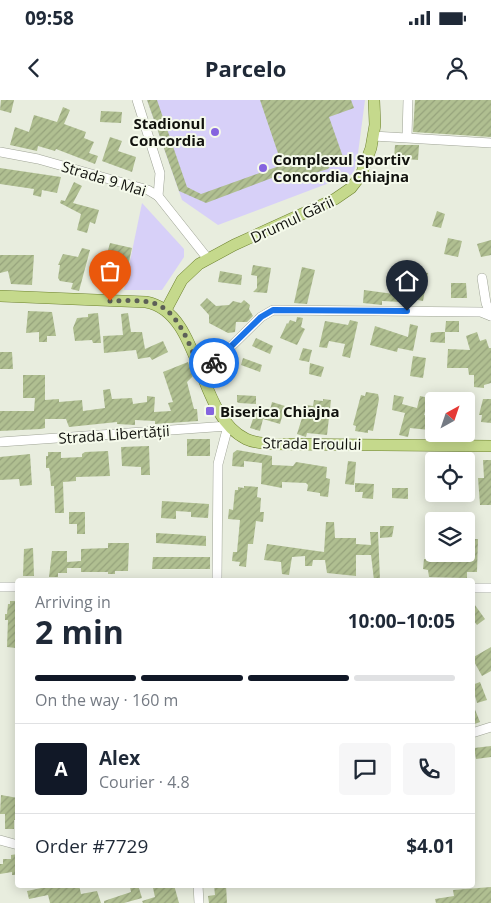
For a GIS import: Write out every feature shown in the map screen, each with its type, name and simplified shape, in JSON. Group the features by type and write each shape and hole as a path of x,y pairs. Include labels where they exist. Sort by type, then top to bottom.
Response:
{"main road":[{"name":"Drumul Gării","path":"166,310 182,280 192,269 208,259 343,194 361,175 373,136 374,100"},
{"path":"0,296 146,302 166,310"},
{"name":"Strada Eroului","path":"166,310 181,329 221,416 228,426 241,436 257,443 491,446"}],"street":[{"path":"137,100 160,173 158,196"},
{"path":"407,137 408,100"},
{"path":"373,136 491,143"},
{"name":"Strada 9 Mai","path":"0,152 38,159 132,185 158,196 208,259"},
{"path":"202,375 261,317 273,310 481,312 491,316 488,293 482,278"},
{"path":"217,578 218,464 228,426"},
{"name":"Strada Libertății","path":"0,442 228,426"},
{"path":"0,587 15,587"},
{"path":"475,588 491,588"},
{"path":"475,732 491,727"},
{"path":"0,840 15,844"},
{"path":"198,888 199,903"}],"shaded area":[{"name":"Complexul Sportiv Concordia Chiajna","path":"147,100 365,100 357,161 353,174 218,225 182,200"},
{"path":"142,203 184,249 184,257 162,290 124,290"}],"building":[{"path":"1,100 14,100 11,113 0,110"},
{"path":"147,100 157,100 187,187 201,194 282,165 260,100 351,100 354,108 329,117 343,157 336,159 328,169 305,176 294,174 286,176 285,173 206,203 179,191"},
{"path":"415,100 491,100 491,137 413,132"},
{"path":"63,107 70,110 64,124 86,132 84,138 94,142 89,153 98,156 95,164 56,149 55,151 38,146 37,151 10,145 15,127 29,132 34,115 57,122"},
{"path":"101,111 122,112 121,123 100,122"},
{"path":"110,137 122,141 118,151 136,157 132,172 102,161"},
{"path":"395,145 419,145 418,160 394,158"},
{"path":"0,168 61,177 57,193 42,190 41,197 33,195 34,189 0,184"},
{"path":"74,182 82,186 73,203 99,210 95,224 90,222 87,233 77,230 81,214 60,203 61,200 65,201"},
{"path":"437,211 445,214 441,228 432,226"},
{"path":"448,238 462,241 458,257 444,254"},
{"path":"491,240 491,255 481,257 477,244"},
{"path":"110,243 132,248 126,275 115,273 111,290 98,287"},
{"path":"82,248 90,250 79,291 71,289 73,283 60,281 58,278 60,265 58,265 63,254 78,257"},
{"path":"0,255 34,255 32,285 11,284 8,271 0,273"},
{"path":"253,265 271,268 267,293 253,292 257,288 257,276 251,275"},
{"path":"302,267 315,270 307,304 294,303"},
{"path":"220,271 242,275 241,285 218,282"},
{"path":"417,272 428,273 423,301 402,297 401,302 382,301 382,305 363,303 364,290 394,294 397,282 415,285"},
{"path":"451,283 466,283 467,298 451,298"},
{"path":"207,298 216,306 229,305 233,301 241,303 244,300 250,305 249,309 253,316 247,322 236,322 235,332 228,333 209,323 209,315 200,305"},
{"path":"28,311 52,312 56,336 47,336 47,342 39,342 39,332 26,333"},
{"path":"98,313 101,343 93,343 92,340 75,341 73,328 77,318 88,317 88,314"},
{"path":"128,313 131,332 142,332 145,349 163,341 168,352 152,360 150,357 138,359 136,350 104,353 103,336 123,335 121,314"},
{"path":"297,317 303,318 301,327 305,329 297,345 280,338 287,323 290,320 296,322"},
{"path":"350,320 358,322 350,358 342,356 345,344 329,341 327,348 319,347 325,321 348,325"},
{"path":"446,321 459,321 459,332 445,332"},
{"path":"410,324 418,326 413,351 398,348 397,352 370,345 375,326 408,337"},
{"path":"445,332 445,343 430,342 431,333"},
{"path":"477,332 480,341 486,339 489,348 491,348 491,383 484,385 484,388 474,387 474,375 469,375 468,368 447,368 448,349 470,350 466,336"},
{"path":"256,338 273,346 270,354 252,346"},
{"path":"303,348 312,350 309,362 299,360"},
{"path":"0,352 12,352 13,369 0,369"},
{"path":"413,356 426,358 423,378 410,376"},
{"path":"243,358 262,365 260,372 241,365"},
{"path":"188,362 193,376 187,382 194,409 197,409 198,421 155,424 155,421 135,420 135,425 117,424 117,422 69,427 66,419 45,419 45,428 0,431 0,411 34,411 35,398 23,398 23,375 45,375 45,400 59,399 59,402 82,400 83,411 105,408 103,390 110,389 112,399 132,398 133,404 147,402 147,396 155,397 154,412 171,411 168,403 173,402 163,372"},
{"path":"310,363 324,367 321,377 309,374"},
{"path":"366,392 378,394 379,399 373,431 368,430 368,433 355,431 356,426 353,425 361,395 365,396"},
{"path":"237,395 256,396 256,404 239,403 237,402"},
{"path":"394,395 404,397 402,404 417,408 420,396 425,397 425,430 410,428 408,437 399,435 405,413 392,410"},
{"path":"323,399 331,400 327,435 307,433 306,437 297,434 306,405 313,406 314,400 323,401"},
{"path":"483,399 491,399 491,423 481,422 482,415 479,415"},
{"path":"272,402 285,406 280,424 263,419 260,431 250,428 257,406 270,410"},
{"path":"187,439 210,439 210,456 187,456"},
{"path":"149,446 150,475 141,475 141,467 122,466 121,447"},
{"path":"237,450 272,456 272,465 293,466 296,462 327,467 326,478 330,479 328,497 320,496 320,493 307,491 308,485 306,483 282,482 282,488 261,484 262,463 244,461 244,467 232,466 233,453"},
{"path":"108,451 110,476 76,477 76,481 63,482 64,513 55,513 54,486 51,486 49,468 46,468 48,452 61,452 61,458 82,457 82,454 85,452"},
{"path":"30,454 32,485 20,486 19,479 0,480 0,457"},
{"path":"483,460 491,460 491,505 480,505 478,478 484,478"},
{"path":"348,461 356,462 354,485 345,484"},
{"path":"355,483 374,484 373,499 362,498 363,492 355,492"},
{"path":"244,486 258,487 257,497 261,498 260,512 264,512 263,522 256,521 253,544 248,544 246,567 239,566 240,562 232,561 233,552 237,552 240,520 228,519 229,509 233,510 235,490 238,490 238,487 244,488"},
{"path":"392,488 408,488 408,499 392,498"},
{"path":"162,501 209,504 208,518 191,517 191,512 176,511 176,519 161,518"},
{"path":"69,512 85,512 85,534 77,534 77,524 69,524"},
{"path":"326,522 334,522 335,538 356,538 356,544 371,545 370,532 378,532 380,578 374,578 371,555 356,555 356,576 327,573 325,560 313,560 312,566 305,566 305,556 292,557 289,575 282,574 281,562 264,560 267,544 324,552"},
{"path":"380,526 394,526 392,537 380,538"},
{"path":"156,533 206,536 206,546 156,543"},
{"path":"475,539 478,539 477,572 467,572 467,578 429,577 428,570 423,569 424,559 425,562 475,562"},
{"path":"108,543 129,543 128,571 115,571 115,574 108,574 108,572 81,572 81,568 67,568 67,573 58,573 58,577 49,577 52,551 67,551 67,562 81,561 81,549 108,548"},
{"path":"33,548 34,576 23,576 24,549"},
{"path":"153,557 210,557 210,569 152,569"},
{"path":"10,601 15,601 15,648 7,647 8,620 5,620 5,614 7,614 8,604 10,604"},
{"path":"475,605 485,619 477,625 475,623"},
{"path":"491,647 491,671 482,676 475,663 475,656"},
{"path":"480,682 487,700 477,703 475,684"},
{"path":"475,710 480,722 475,724"},
{"path":"491,746 491,757 476,759 475,748"},
{"path":"1,795 15,797 14,829 5,829 5,814 0,814"},
{"path":"15,854 15,875 12,875 12,872 0,874 0,864 3,864 3,859 11,859 11,855"},
{"path":"491,887 491,903 436,903 435,899 454,896 453,890"},
{"path":"42,888 80,888 81,894 97,891 101,903 50,903 48,895 29,899 27,891"},
{"path":"130,888 139,888 142,898 124,903 104,903 104,901 131,892"},
{"path":"153,888 175,888 179,903 143,903 142,901 155,897"},
{"path":"214,888 226,888 227,903 209,903 208,896 215,895"}],"way so far":[{"path":"110,301 146,302 162,307 176,320 202,375 214,363"}],"place":[{"name":"Stadionul Concordia","path":"215,132"},
{"name":"Complexul Sportiv Concordia Chiajna","path":"263,168"},
{"name":"Biserica Chiajna","path":"210,411"}],"route":[{"path":"214,363 269,311 407,311"}]}
